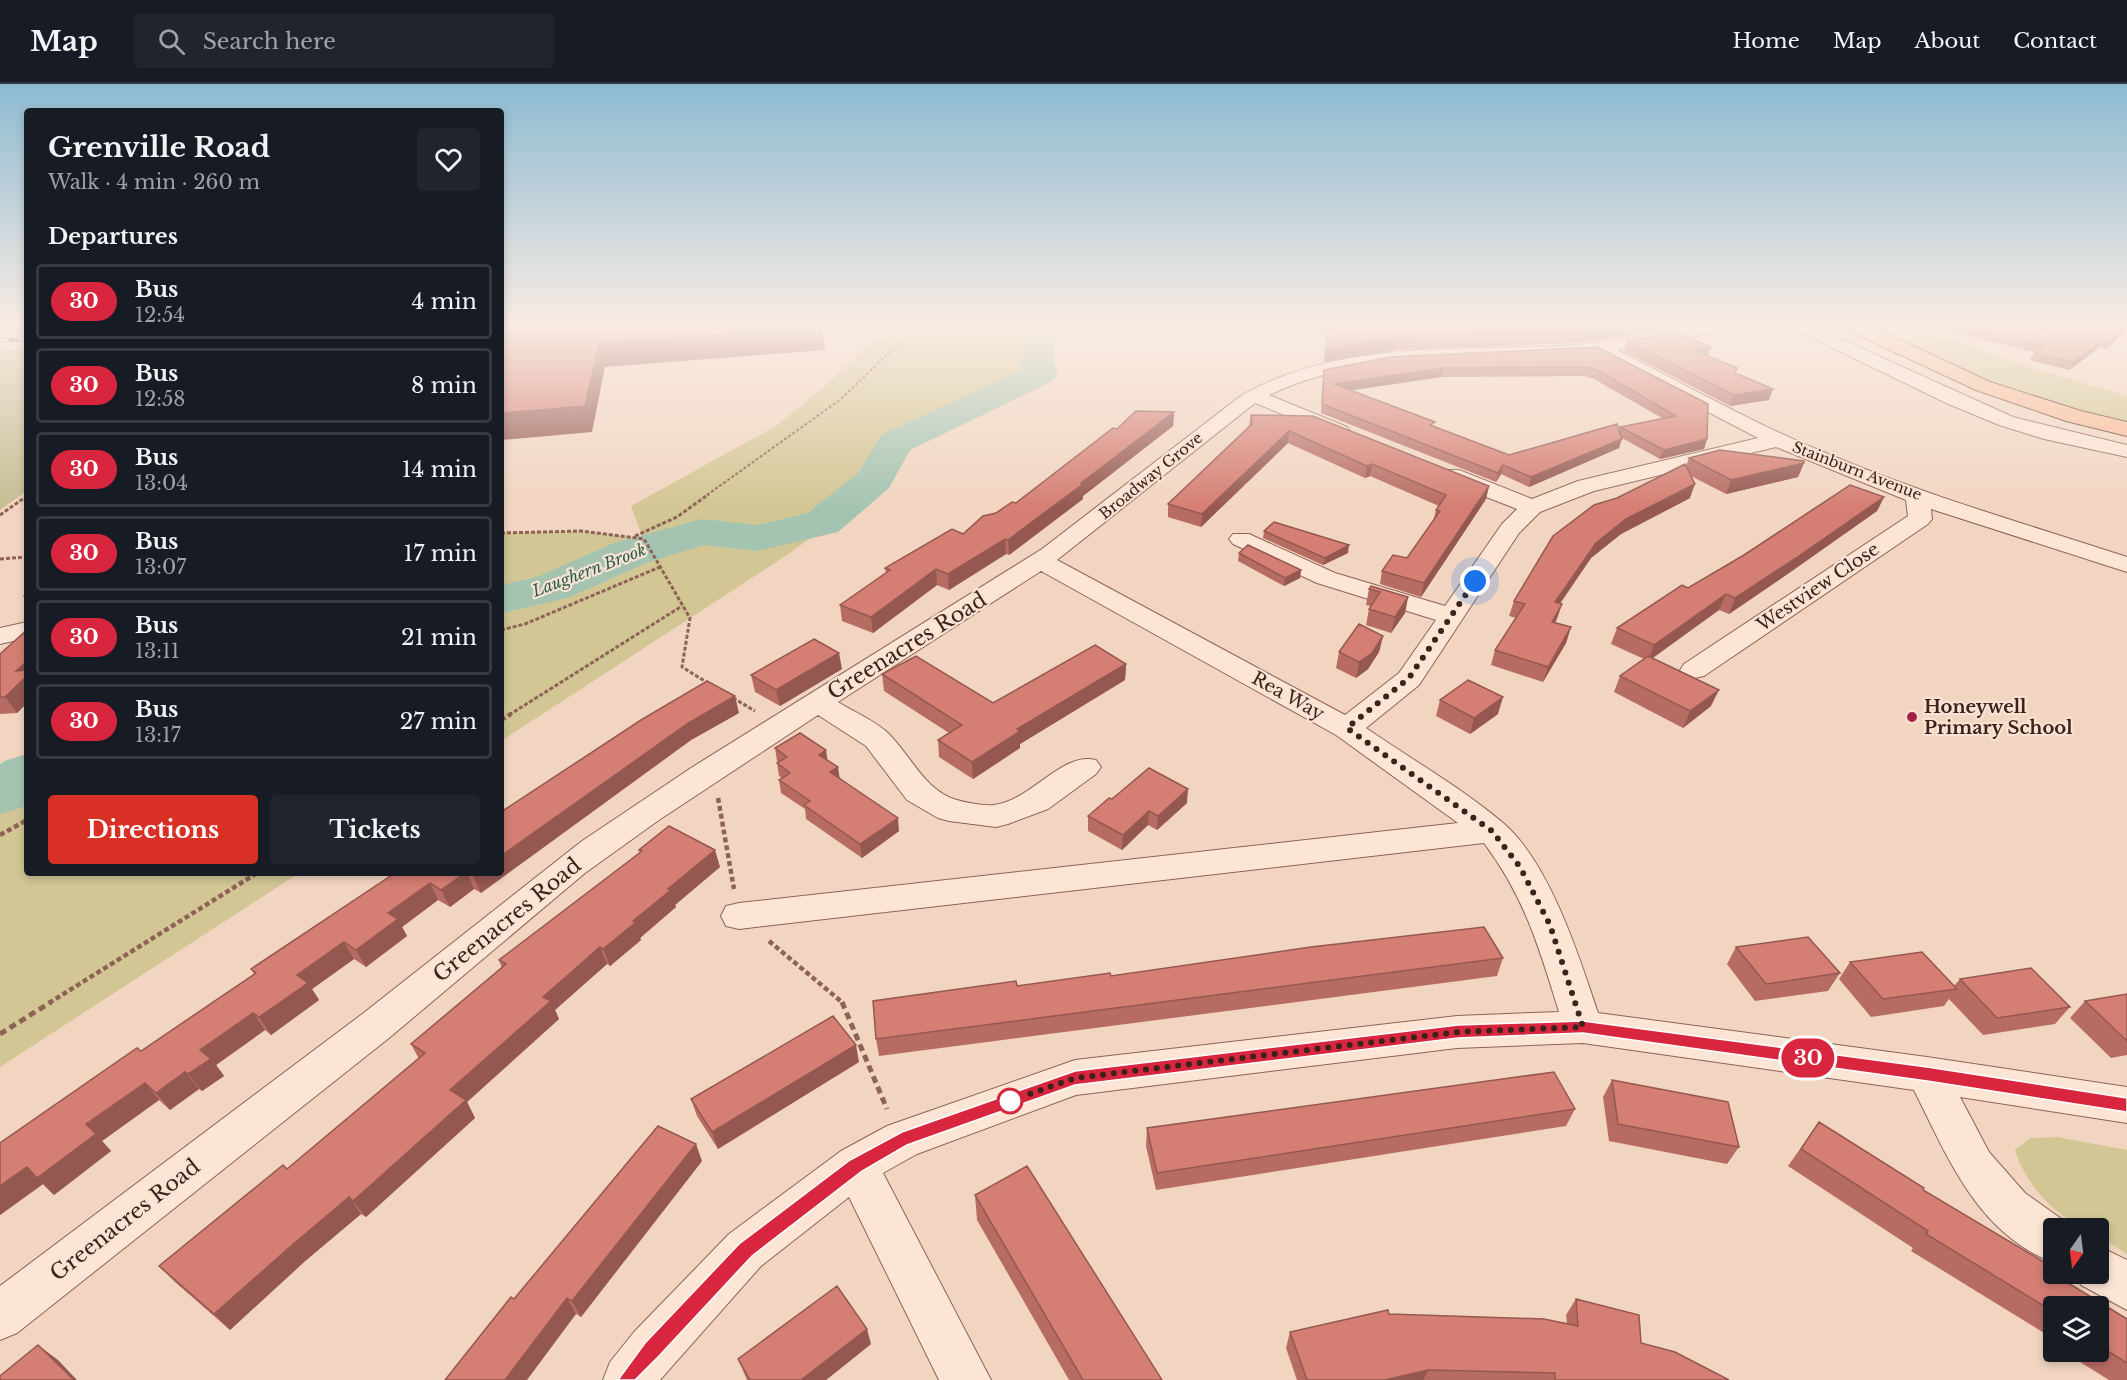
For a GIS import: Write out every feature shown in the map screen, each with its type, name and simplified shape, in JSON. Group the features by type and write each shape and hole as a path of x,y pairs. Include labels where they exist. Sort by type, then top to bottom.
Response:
{"main road":[{"path":"1984,386 2127,431"}],"street":[{"name":"Broadway Grove","path":"1040,561 1094,523 1228,412 1273,386"},
{"name":"Stainburn Avenue","path":"1674,386 1778,440 1915,494 2127,565"},
{"path":"1923,386 2006,422 2127,451"},
{"path":"1254,396 1354,436"},
{"path":"1347,728 1409,678 1510,529 1532,507 1586,486 1778,440"},
{"path":"1432,467 1532,507"},
{"name":"Westview Close","path":"1694,670 1920,519 1920,506 1915,494"},
{"path":"1241,539 1326,578 1451,616"},
{"name":"Greenacres Road","path":"0,1316 432,982 591,851 779,725 927,636 1040,561"},
{"name":"Rea Way","path":"1040,561 1347,728 1492,831 1520,867 1550,925 1583,1027"},
{"path":"0,636 24,631"},
{"path":"818,702 878,739 918,792 949,810 996,816 1037,801 1085,767"},
{"path":"739,916 1492,831"},
{"path":"628,1380 652,1350 745,1250 856,1166 902,1140 1075,1078 1458,1032 1583,1027 1927,1074 2127,1105"},
{"path":"1927,1074 1974,1166 2009,1208 2043,1233"},
{"path":"856,1166 966,1380"},
{"path":"2109,1275 2127,1286"}],"path":[{"path":"635,537 677,517 841,399 854,386"},
{"path":"0,515 24,498"},
{"path":"504,533 581,531 644,539 690,618 682,667 711,685"},
{"path":"0,559 24,557"},
{"path":"504,629 525,624 660,567"},
{"path":"504,718 682,606"},
{"path":"730,696 779,725"},
{"path":"696,781 717,795 739,916 842,1001 902,1140"},
{"path":"0,835 24,822"},
{"path":"0,1034 252,876"}],"shaded area":[{"path":"0,386 24,386 24,493 0,510"},
{"path":"1015,386 895,443 888,481 790,553 504,739 504,533 581,531 643,539 631,506 776,426 824,387"},
{"path":"2000,386 2095,386 2127,396 2127,426 2026,398"},
{"path":"24,763 24,876 294,876 0,1067 0,780"},
{"path":"2057,1137 2127,1150 2127,1254 2109,1242 2109,1218 2068,1218 2046,1201 2027,1176 2015,1150 2030,1138"}],"building":[{"path":"504,386 589,386 585,406 504,413"},
{"path":"1323,386 1341,386 1435,422 1430,425 1509,455 1617,424 1622,439 1531,477 1503,465 1498,473 1322,404"},
{"path":"1625,386 1674,386 1708,404 1707,439 1664,450 1620,427 1676,416"},
{"path":"1717,386 1767,386 1773,389 1734,395"},
{"path":"1136,411 1174,412 1008,540 1005,539 948,574 936,569 871,617 840,605 890,570 885,568 952,529 963,534 983,516 996,513 1012,502 1016,503 1113,428 1117,429"},
{"path":"1251,415 1313,416 1489,486 1424,583 1382,571 1393,555 1407,558 1440,511 1436,510 1446,495 1372,464 1367,466 1289,431 1202,514 1168,504 1252,424"},
{"path":"1720,450 1804,461 1804,463 1731,480 1689,458"},
{"path":"1685,464 1695,484 1626,519 1596,543 1555,602 1562,604 1552,622 1571,627 1548,667 1495,650 1525,604 1514,601 1553,536 1594,505 1617,498"},
{"path":"1850,485 1884,497 1735,598 1726,594 1654,645 1617,628 1682,585 1688,588 1744,555"},
{"path":"1274,522 1349,545 1325,558 1264,531"},
{"path":"1248,545 1301,570 1285,578 1239,553"},
{"path":"1371,586 1408,597 1395,617 1369,609 1380,592 1369,589"},
{"path":"1359,624 1383,636 1372,653 1359,662 1339,652"},
{"path":"24,633 24,664 16,671 24,670 24,679 5,697 0,697 0,654"},
{"path":"814,639 839,653 776,690 751,675"},
{"path":"1095,645 1126,664 1017,729 1020,731 972,762 938,740 962,725 882,674 916,656 993,703"},
{"path":"1648,656 1719,690 1690,711 1620,676"},
{"path":"1468,680 1503,697 1474,718 1440,700"},
{"path":"707,681 735,696 687,724 504,854 504,810 641,720"},
{"path":"800,733 826,750 819,755 838,767 830,772 898,818 860,844 804,805 810,801 779,780 790,773 777,763 787,757 775,748"},
{"path":"1149,768 1188,789 1158,816 1149,811 1123,835 1088,816 1109,798 1112,799"},
{"path":"669,826 715,850 668,889 671,890 633,921 635,923 603,949 600,947 543,997 551,1001 450,1090 466,1100 353,1201 349,1197 214,1314 159,1266 283,1165 287,1169 425,1053 411,1044 506,964 499,960 642,851 639,850"},
{"path":"390,876 461,876 441,890 430,883 388,913 398,919 356,950 344,942 297,975 308,983 259,1017 253,1013 200,1050 211,1059 188,1074 185,1072 156,1093 145,1083 86,1124 96,1134 37,1178 27,1167 0,1186 0,1143 137,1048 141,1051 256,973 251,969"},
{"path":"1484,927 1503,958 876,1039 873,1001 1016,981 1017,986 1110,973 1111,976 1311,947"},
{"path":"1808,937 1840,973 1766,984 1736,947"},
{"path":"1922,952 1957,989 1883,999 1850,962"},
{"path":"2031,968 2070,1007 1997,1018 1960,979"},
{"path":"2127,994 2127,1041 2085,1001"},
{"path":"833,1016 856,1045 712,1132 691,1099"},
{"path":"1554,1072 1575,1109 1157,1173 1147,1128"},
{"path":"1612,1080 1728,1102 1739,1147 1618,1124"},
{"path":"1819,1122 1924,1188 1923,1190 2043,1261 2043,1284 2070,1284 2089,1296 2043,1296 2043,1305 1926,1234 1928,1231 1801,1149"},
{"path":"658,1126 696,1144 572,1301 567,1298 505,1380 445,1380 511,1297 514,1299"},
{"path":"1027,1166 1162,1380 1083,1380 975,1195"},
{"path":"837,1286 867,1329 801,1380 750,1380 738,1359"},
{"path":"1576,1299 1639,1315 1641,1343 1675,1352 1729,1380 1555,1380 1555,1373 1428,1370 1385,1380 1307,1380 1290,1332 1388,1310 1389,1314 1544,1319 1578,1326"},
{"path":"2109,1308 2127,1319 2127,1363 2109,1352"},
{"path":"38,1345 74,1380 0,1380 0,1376"}],"waterway":[{"name":"Laughern Brook","path":"504,598 551,588 630,553 702,532 758,538 823,523 875,479 895,443 1015,386"},
{"name":"Laughern Brook","path":"0,794 24,775"}],"bus line":[{"name":"30","path":"628,1380 652,1350 745,1250 856,1166 902,1140 1075,1078 1458,1032 1583,1027 1927,1074 2127,1105"}],"place":[{"name":"Honeywell Primary School","path":"1912,717"}],"route":[{"path":"1010,1101 1075,1078 1458,1032 1583,1027 1550,925 1520,867 1492,831 1347,728 1409,678 1475,581"}]}
